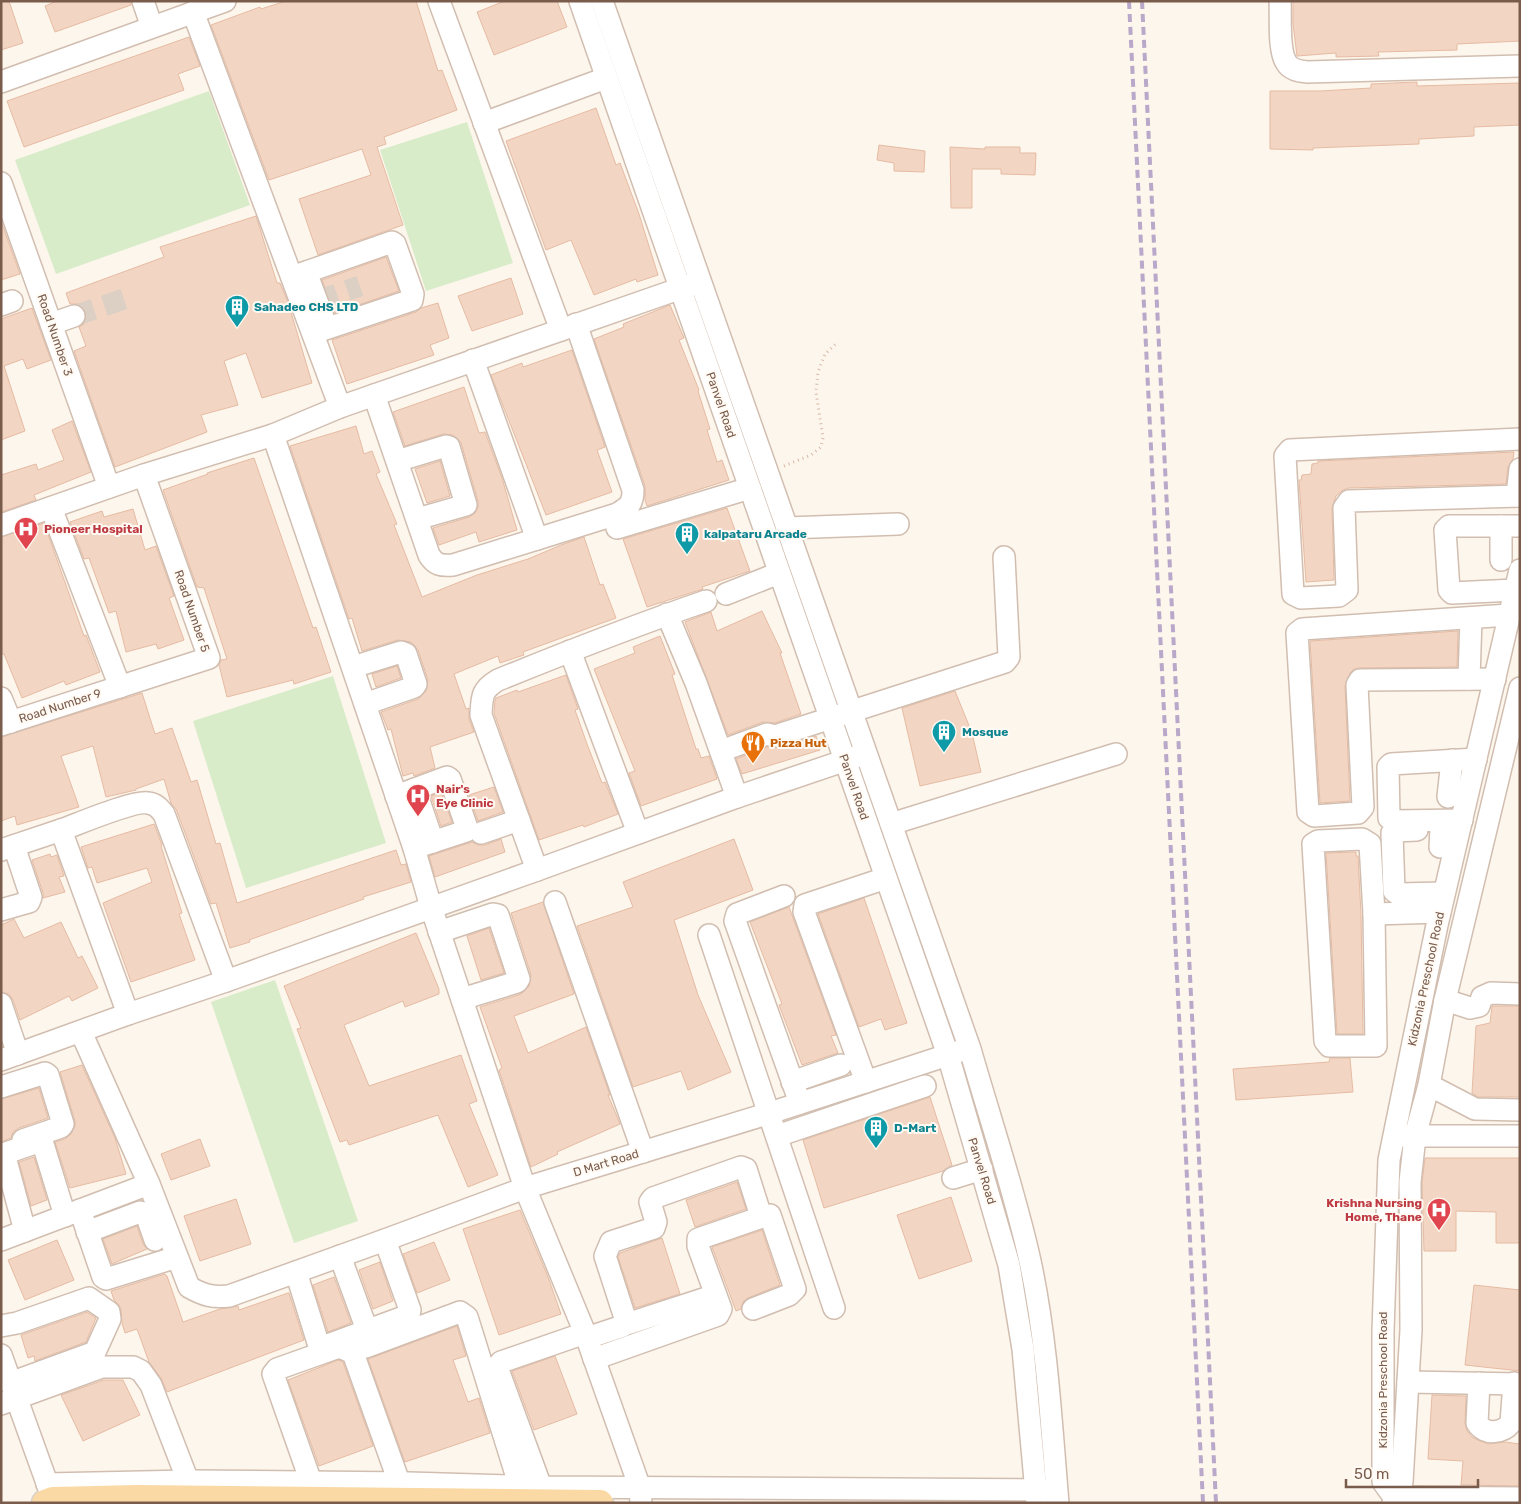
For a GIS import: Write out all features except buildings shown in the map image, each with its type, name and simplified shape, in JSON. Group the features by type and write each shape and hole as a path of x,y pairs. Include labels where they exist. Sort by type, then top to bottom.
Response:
{"main road":[{"path":"48,1496 600,1503"}],"street":[{"path":"143,1 152,27"},
{"path":"1,82 225,1"},
{"path":"374,395 402,459 422,518 429,555 434,563 443,566 453,565 617,514 627,508 633,500 632,490 569,327 484,123 439,1"},
{"name":"Panvel Road","path":"580,1 948,1055 1009,1265 1023,1349 1036,1496"},
{"name":"Panvel Road","path":"602,1 970,1049 1030,1262 1044,1345 1058,1496"},
{"path":"1280,1 1282,51 1286,63 1294,70 1307,72 1520,66"},
{"path":"193,12 312,302 340,407"},
{"path":"484,123 606,78"},
{"name":"Road Number 3","path":"1,183 109,487"},
{"path":"299,274 392,242 395,244 413,294 412,300 320,330"},
{"path":"1,525 144,475 273,435 340,407 700,281"},
{"path":"51,324 74,316"},
{"path":"473,360 537,539"},
{"path":"273,435 365,704 406,792 422,841 431,907 525,1188 586,1336 641,1495"},
{"path":"1520,439 1290,450 1285,456 1293,594 1301,598 1339,596 1347,590 1344,508 1349,501 1518,496 1520,469"},
{"path":"402,459 446,446 449,447 466,505 422,518"},
{"name":"Road Number 5","path":"120,687 209,658 144,475"},
{"path":"617,528 750,488"},
{"path":"51,508 120,687"},
{"path":"787,528 898,524"},
{"path":"1501,560 1510,526 1449,526 1445,530 1449,590 1452,593 1517,580"},
{"path":"720,750 767,734 776,736 1005,662 1009,657 1004,557"},
{"path":"537,870 481,715 482,697 488,686 498,680 570,651 779,573"},
{"name":"Kidzonia Preschool Road","path":"1394,1500 1382,1482 1383,1332 1389,1160 1442,902 1451,831 1476,759 1517,580"},
{"path":"667,614 696,683 737,797"},
{"path":"1495,679 1360,680 1357,685 1364,807 1358,813 1314,816 1308,812 1297,633 1302,629 1509,615"},
{"path":"1470,679 1471,618"},
{"path":"570,651 638,833"},
{"path":"353,668 401,652 406,654 416,684 414,687 365,704"},
{"name":"Road Number 9","path":"6,724 120,687"},
{"name":"Kidzonia Preschool Road","path":"1394,1500 1402,1482 1411,1330 1410,1182 1415,1136 1429,1085 1445,1000 1520,688"},
{"path":"1,698 6,724"},
{"path":"1483,732 1508,736"},
{"path":"1,1004 10,1057 844,759 866,754"},
{"path":"891,824 1116,754"},
{"path":"1451,831 1394,821 1389,818 1388,767 1391,764 1476,759"},
{"path":"1448,797 1452,760"},
{"path":"406,792 447,777 450,779 467,828 466,831 422,841"},
{"path":"1,910 29,902 31,897 9,854 61,830 134,804 147,802 157,806 164,814 226,981"},
{"path":"481,833 520,820"},
{"path":"61,830 128,1014"},
{"path":"1442,902 1398,894 1394,891 1392,833 1394,831 1451,831"},
{"path":"1376,1046 1374,914 1370,844 1362,839 1318,841 1313,844 1325,1041 1329,1046 1376,1046 1412,1045"},
{"path":"866,1082 804,912 805,905 886,878"},
{"path":"784,896 737,914 736,921 800,1103"},
{"path":"555,902 643,1152"},
{"path":"1374,914 1442,902"},
{"path":"439,932 494,914 498,915 519,979 517,982 462,999"},
{"path":"709,935 834,1308"},
{"path":"1445,1000 1470,1008 1479,1006 1482,997 1491,993 1520,994"},
{"path":"81,1032 149,1184 170,1259"},
{"name":"D Mart Road","path":"170,1259 189,1287 201,1295 229,1296 525,1188 970,1049"},
{"path":"792,1082 841,1065"},
{"path":"1,1087 45,1073 48,1075 63,1124 61,1127 1,1147"},
{"path":"1429,1085 1475,1109 1520,1110"},
{"path":"777,1136 925,1086"},
{"path":"1393,1135 1520,1136"},
{"path":"25,1231 5,1157 6,1153 38,1142 43,1144 73,1213 88,1232 103,1277 106,1279 170,1259"},
{"path":"594,1359 718,1315 721,1309 716,1295 698,1246 698,1239 759,1218 760,1213 746,1169 741,1167 653,1198 650,1202 656,1222 654,1228 611,1242 606,1256 626,1321 630,1323 716,1295"},
{"path":"952,1178 982,1169"},
{"path":"1,1240 149,1184"},
{"path":"753,1309 789,1295 795,1289 767,1216 800,1206"},
{"path":"88,1232 140,1212 146,1214 170,1259"},
{"path":"366,1345 409,1315 410,1310 385,1240"},
{"path":"340,1256 404,1482"},
{"path":"296,1272 318,1346 366,1345 460,1312 467,1317 520,1487"},
{"path":"1,1326 16,1323 89,1298 109,1312 110,1319 95,1352 9,1395"},
{"path":"541,1487 497,1367 501,1362 623,1326"},
{"path":"311,1482 273,1374 277,1369 336,1348 342,1348 353,1353 404,1482"},
{"path":"1,1355 9,1395 48,1496 188,1481 404,1482 541,1487 641,1495 1058,1496"},
{"path":"9,1395 102,1367 133,1367 141,1371 151,1385 188,1481"},
{"path":"1408,1382 1479,1383 1517,1384 1512,1423 1500,1432 1489,1432 1480,1427 1477,1422 1479,1383"},
{"path":"1394,1500 1520,1498"}],"path":[{"path":"767,473 811,455 821,447 823,438 816,392 818,372 825,354 838,342"}],"green space":[{"path":"209,91 250,205 56,274 15,160"},
{"path":"467,122 513,263 426,291 380,150"},
{"path":"333,676 386,843 246,888 193,721"},
{"path":"275,980 358,1221 294,1243 211,1002"}],"tunnel":[{"path":"317,301 360,286"},
{"path":"74,316 124,299"}],"railway":[{"path":"1129,1 1203,1503"},
{"path":"1142,1 1216,1503"}],"place":[{"name":"Sahadeo CHS LTD","path":"237,328"},
{"name":"Pioneer Hospital","path":"26,550"},
{"name":"kalpataru Arcade","path":"687,555"},
{"name":"Mosque","path":"944,753"},
{"name":"Pizza Hut","path":"753,764"},
{"name":"Nair's Eye Clinic","path":"418,817"},
{"name":"D-Mart","path":"876,1149"},
{"name":"Krishna Nursing Home, Thane","path":"1439,1231"}]}
